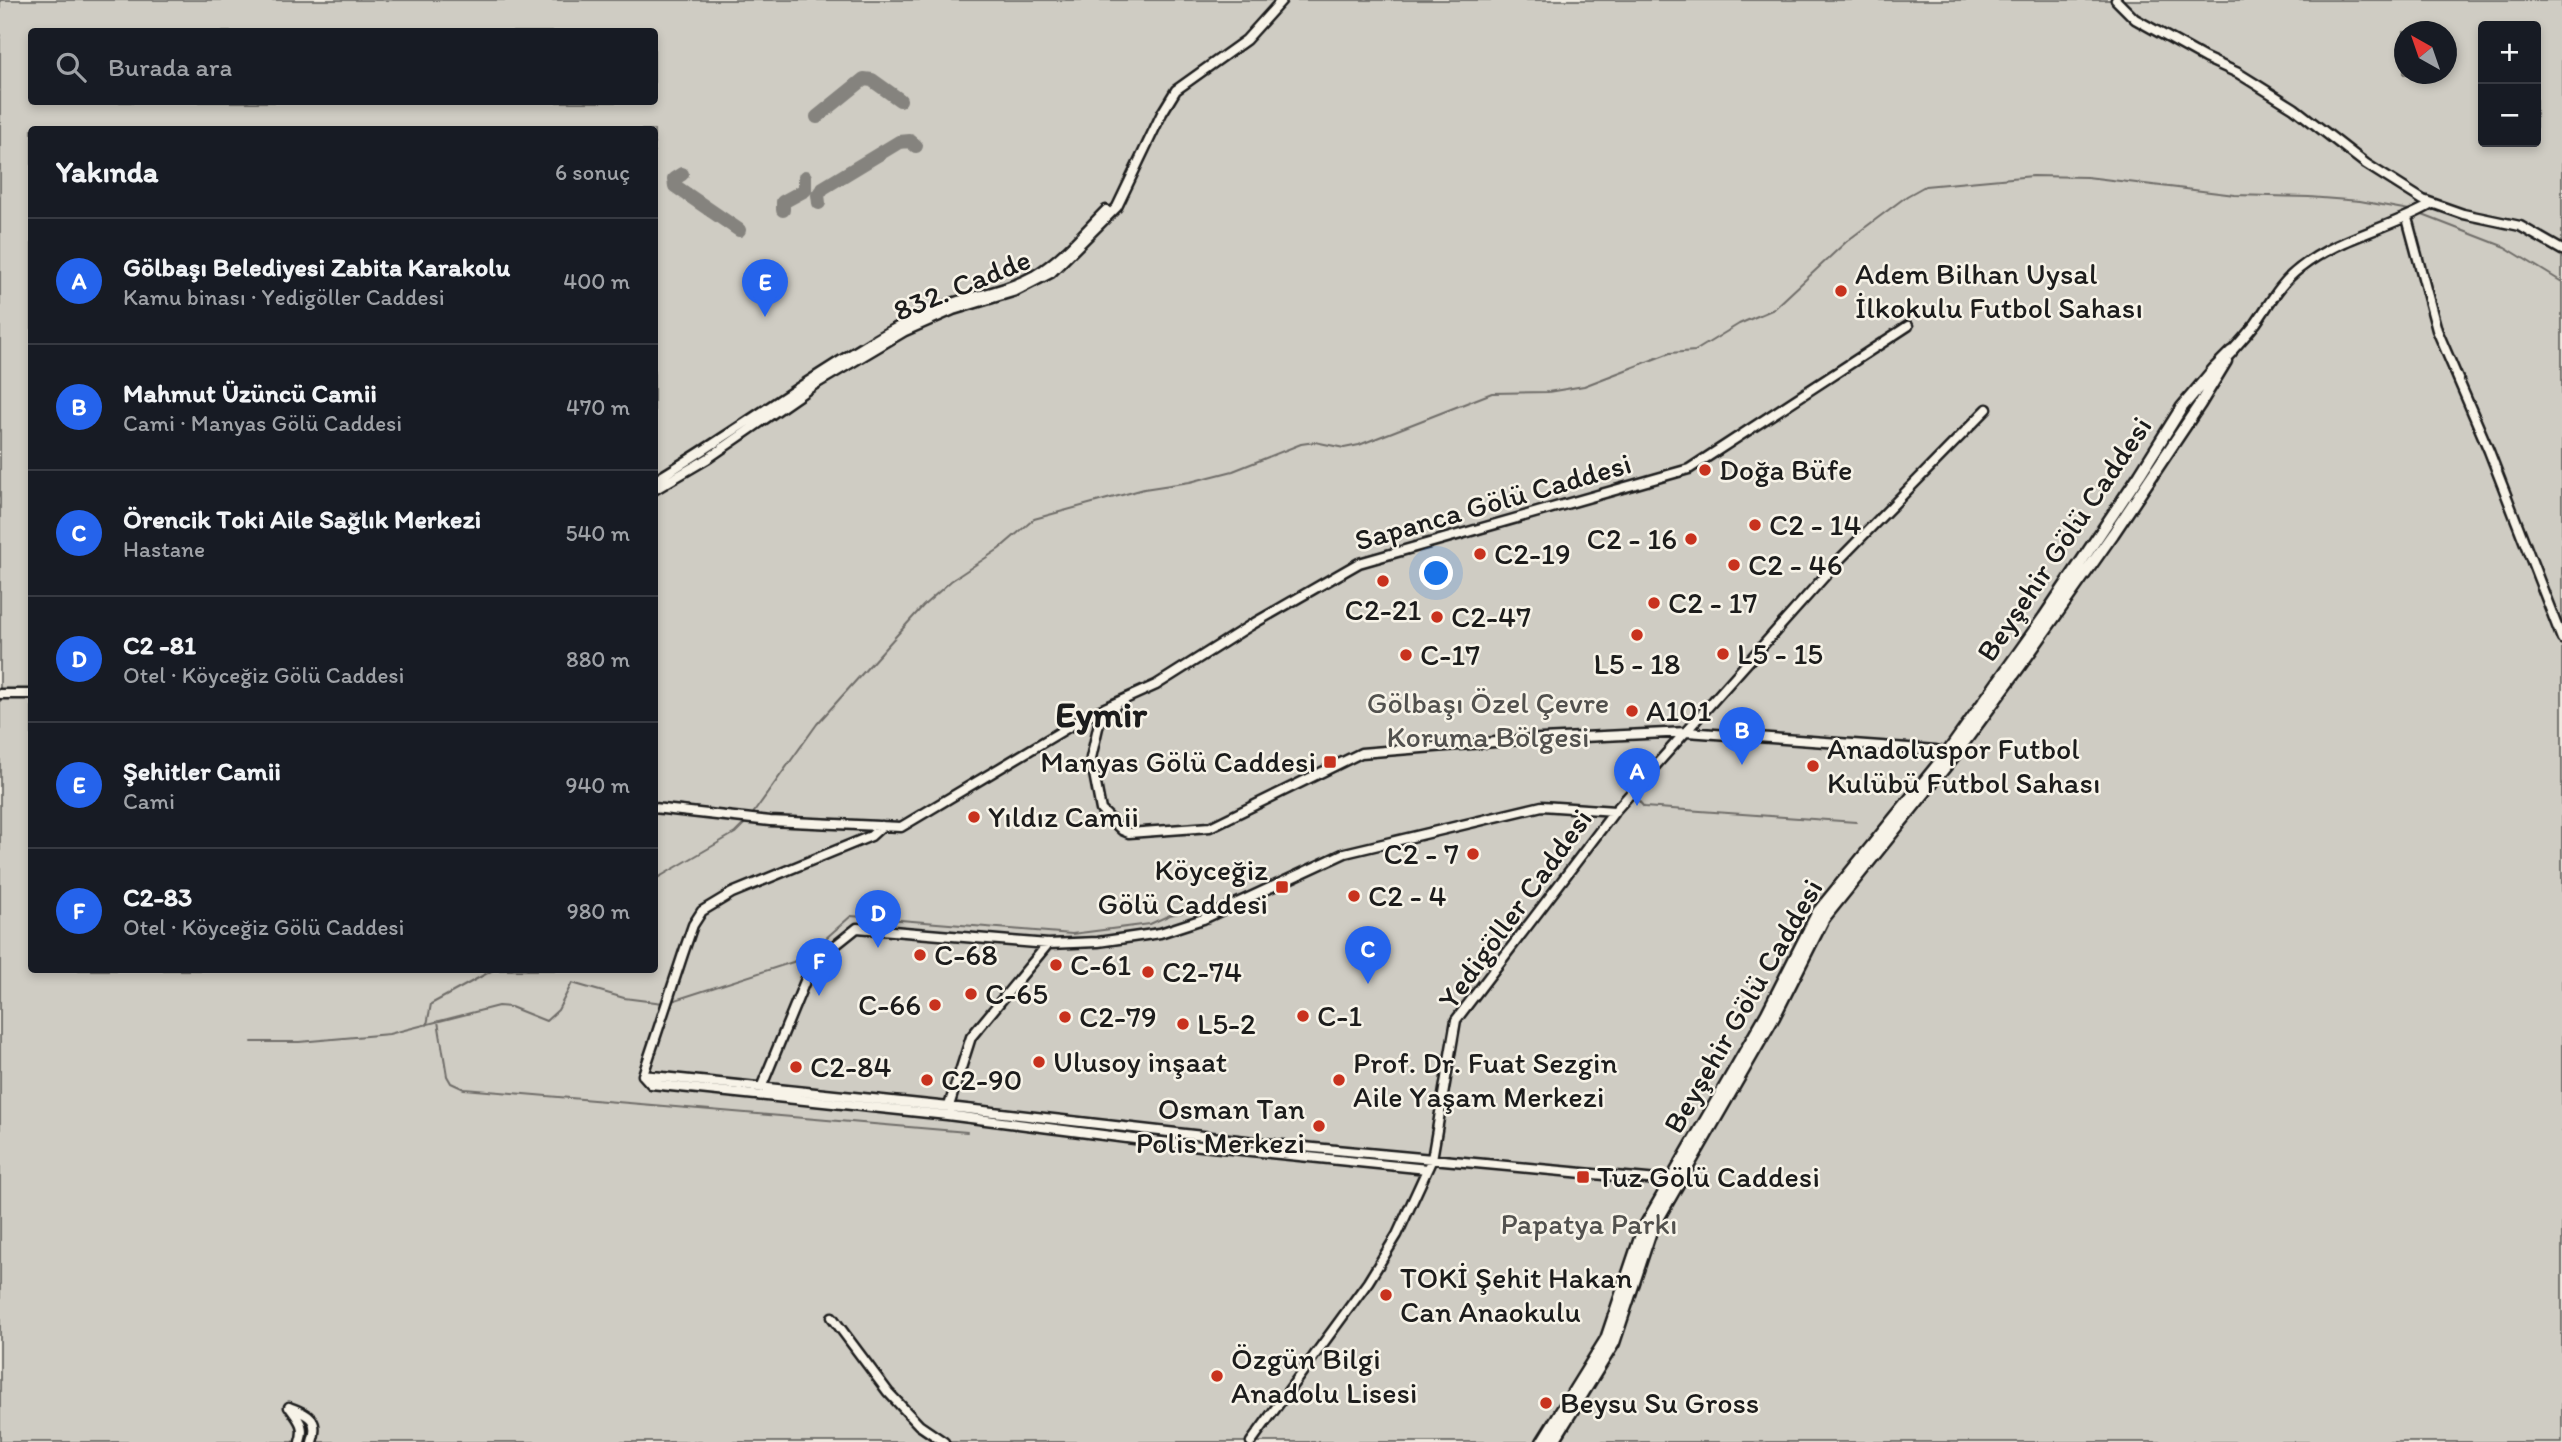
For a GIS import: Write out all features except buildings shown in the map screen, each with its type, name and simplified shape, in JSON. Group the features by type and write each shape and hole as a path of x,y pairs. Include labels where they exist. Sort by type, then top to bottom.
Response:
{"main road":[{"name":"Beyşehir Gölü Caddesi","path":"1542,1442 1602,1346 1626,1291 1643,1229 1672,1185 1767,1013 1818,912 1882,841 1951,754 2182,407 2231,352"},
{"path":"1553,1442 1614,1343 1626,1291"}],"street":[{"name":"832. Cadde","path":"658,487 818,374 904,324 953,303 1013,286 1036,274 1086,235 1113,212 1122,199 1162,113 1176,90 1246,40 1282,0"},
{"path":"2116,0 2136,19 2243,76 2294,108 2366,164 2432,204 2463,214 2520,226 2562,250"},
{"path":"2231,352 2257,321 2279,287 2301,266 2348,240 2407,218 2432,204"},
{"name":"832. Cadde","path":"1086,235 1107,211"},
{"path":"2407,218 2437,330 2489,451 2562,639"},
{"name":"Sapanca Gölü Caddesi","path":"643,1075 693,925 702,911 732,893 871,836 882,826 901,827 1087,716 1156,685 1251,625 1359,563 1689,469 1908,326"},
{"name":"Yedigöller Caddesi","path":"1251,1442 1380,1264 1397,1235 1432,1159 1457,1020 1615,811 1841,558 1987,409"},
{"name":"832. Cadde","path":"658,479 682,469"},
{"path":"0,694 28,694"},
{"path":"1118,703 1099,723 1091,758 1099,806 1122,831 1129,833 1210,827 1361,753 1520,740 1687,732 1951,754"},
{"path":"1087,716 1093,716 1099,723"},
{"path":"761,1088 812,964 851,930 860,928 1048,944 1098,942 1181,928 1345,853 1542,806 1615,811"},
{"path":"658,808 770,821 882,826"},
{"path":"948,1111 971,1037 1048,944"},
{"path":"643,1075 651,1084 1658,1180 1672,1185"},
{"path":"643,1075 948,1111 1142,1140 1427,1169"},
{"path":"832,1317 888,1392 919,1425 944,1442"},
{"path":"300,1442 303,1431 301,1421 289,1407 308,1415 314,1422 312,1442"}],"green space":[{"name":"Gölbaşı Özel Çevre Koruma Bölgesi","path":"0,0 2562,0 2562,1442 0,1442"}],"waterway":[{"path":"752,815 817,724 923,606 951,581 999,549 1034,519 1144,489 1190,482 1233,471 1301,444 1315,442 1344,448 1359,445 1492,393 1548,392 1584,386 1670,353 1695,351 1739,324 1774,309 1847,241 1907,196 1925,186 2033,176 2087,177 2235,195 2360,201 2409,210"},
{"path":"2420,214 2505,247 2562,282"},
{"path":"1637,799 1644,807 1856,822"},
{"path":"658,878 735,833 746,822"},
{"path":"672,1001 793,962 808,954 851,916 1072,934 1150,924 1170,915 1197,909"},
{"path":"427,1025 431,1004 488,973"},
{"path":"252,1042 299,1042 389,1034 498,1006 511,1007 546,1021 558,1010 572,983 624,998 663,1003"},
{"path":"438,1021 447,1076 451,1083 464,1089 967,1132"}],"taxiway":[{"path":"817,117 864,79 872,80 900,100"},
{"path":"819,203 818,195 823,188 899,142 910,141 916,146"},
{"path":"682,174 674,179 675,186 739,230"},
{"path":"783,210 783,202 805,190 805,177"}],"place":[{"name":"Adem Bilhan Uysal İlkokulu Futbol Sahası","path":"1841,291"},
{"name":"Şehitler Camii","path":"765,317"},
{"name":"Doğa Büfe","path":"1705,470"},
{"name":"C2 - 14","path":"1755,525"},
{"name":"C2 - 16","path":"1691,539"},
{"name":"C2-19","path":"1480,554"},
{"name":"C2 - 46","path":"1734,565"},
{"name":"C2-21","path":"1383,581"},
{"name":"C2 - 17","path":"1654,603"},
{"name":"C2-47","path":"1437,617"},
{"name":"L5 - 18","path":"1637,635"},
{"name":"L5 - 15","path":"1723,654"},
{"name":"C-17","path":"1406,655"},
{"name":"A101","path":"1632,711"},
{"name":"Manyas Gölü Caddesi","path":"1330,762"},
{"name":"Mahmut Üzüncü Camii","path":"1742,765"},
{"name":"Anadoluspor Futbol Kulübü Futbol Sahası","path":"1813,766"},
{"name":"Gölbaşı Belediyesi Zabita Karakolu","path":"1637,806"},
{"name":"Yıldız Camii","path":"974,817"},
{"name":"C2 - 7","path":"1473,854"},
{"name":"Köyceğiz Gölü Caddesi","path":"1282,887"},
{"name":"C2 - 4","path":"1354,896"},
{"name":"C2 -81","path":"878,948"},
{"name":"C-68","path":"920,955"},
{"name":"C-61","path":"1056,965"},
{"name":"C2-74","path":"1148,972"},
{"name":"Örencik Toki Aile Sağlık Merkezi","path":"1368,984"},
{"name":"C-65","path":"971,994"},
{"name":"C2-83","path":"819,996"},
{"name":"C-66","path":"935,1005"},
{"name":"C-1","path":"1303,1016"},
{"name":"C2-79","path":"1065,1017"},
{"name":"L5-2","path":"1183,1024"},
{"name":"Ulusoy inşaat","path":"1039,1062"},
{"name":"C2-84","path":"796,1067"},
{"name":"C2-90","path":"927,1080"},
{"name":"Prof. Dr. Fuat Sezgin Aile Yaşam Merkezi","path":"1339,1080"},
{"name":"Osman Tan Polis Merkezi","path":"1319,1126"},
{"name":"Tuz Gölü Caddesi","path":"1583,1177"},
{"name":"TOKİ Şehit Hakan Can Anaokulu","path":"1386,1295"},
{"name":"Özgün Bilgi Anadolu Lisesi","path":"1217,1376"},
{"name":"Beysu Su Gross","path":"1546,1403"}],"district":[{"name":"Eymir","path":"1101,714"}],"park label":[{"name":"Papatya Parkı","path":"1589,1224"}]}
